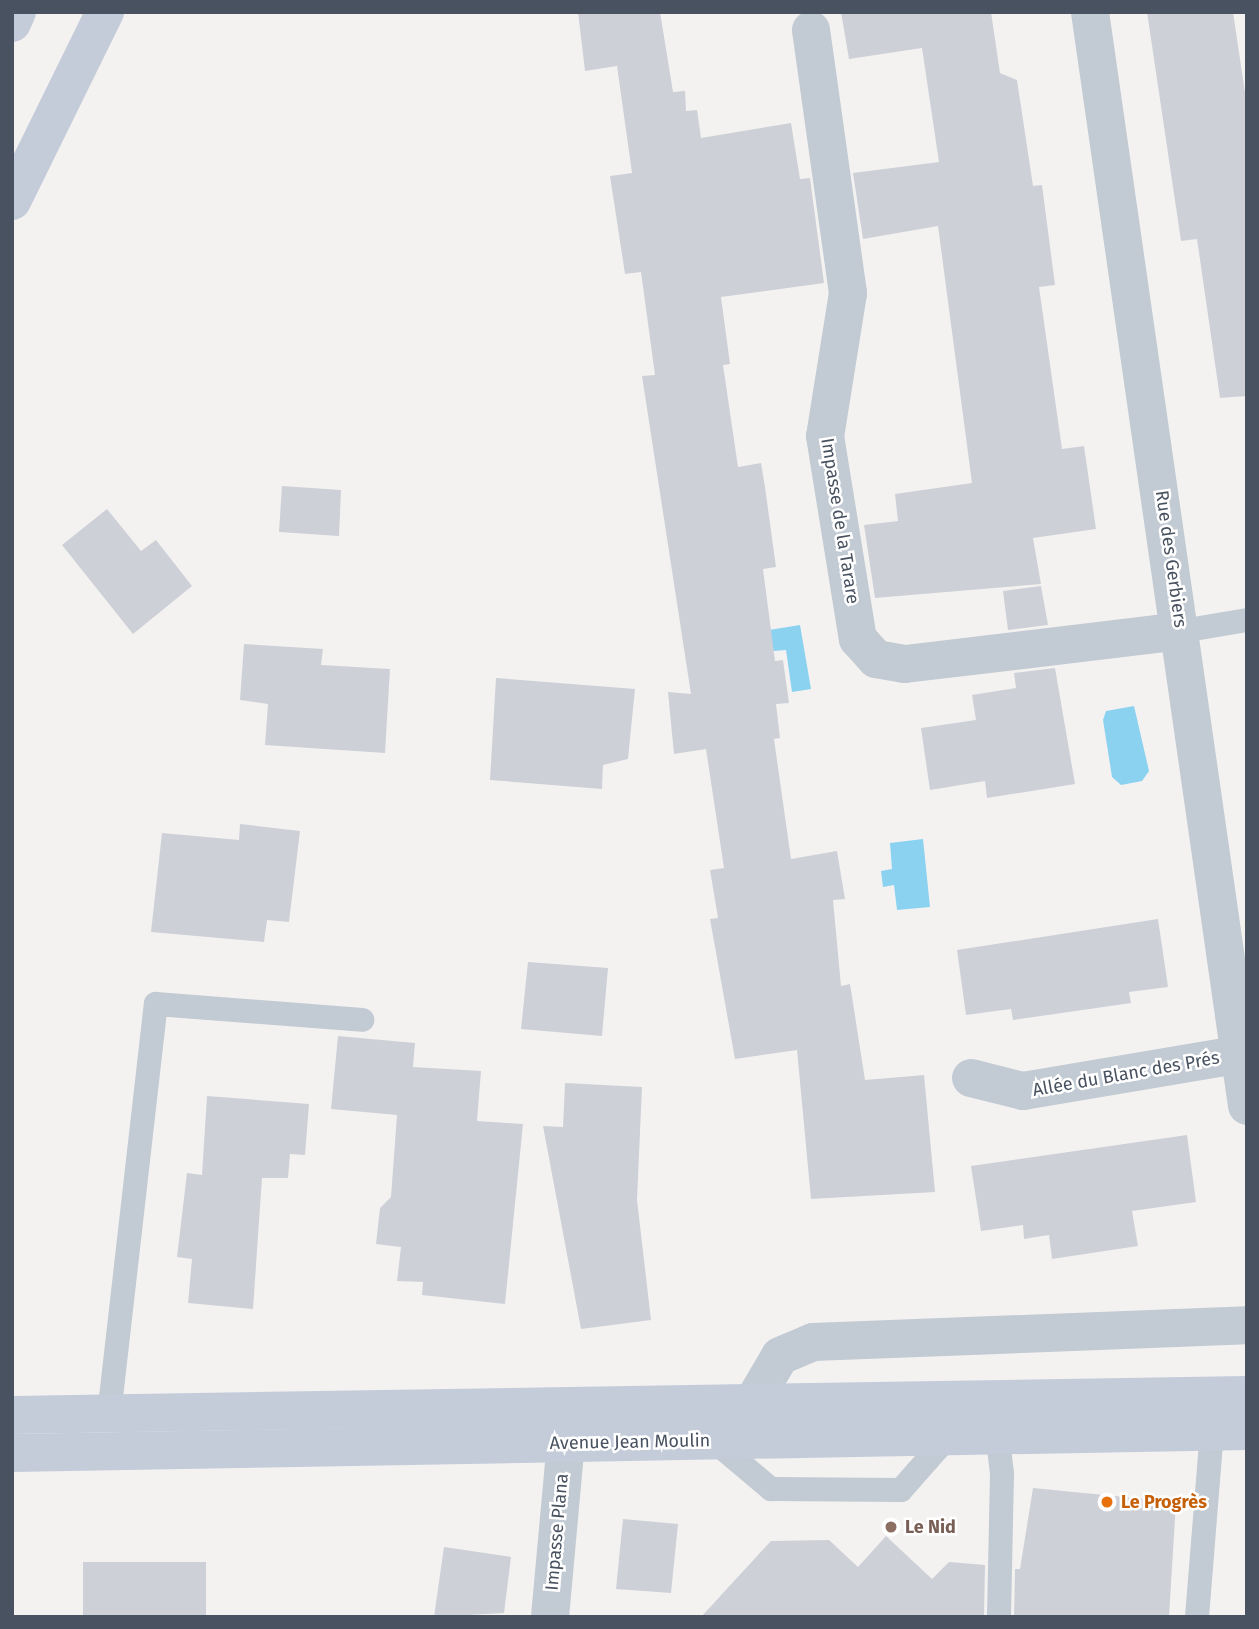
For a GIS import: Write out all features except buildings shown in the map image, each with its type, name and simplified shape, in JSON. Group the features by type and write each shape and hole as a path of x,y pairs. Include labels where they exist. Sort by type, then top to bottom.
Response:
{"street":[{"path":"12,23 17,12"},
{"path":"12,201 106,12"},
{"name":"Rue des Gerbiers","path":"1090,12 1244,1054 1247,1106"},
{"name":"Impasse de la Tarare","path":"811,30 848,293 825,436 858,639 876,659 905,664 1182,631"},
{"name":"Allée du Blanc des Prés","path":"971,1078 1023,1091 1244,1054"},
{"path":"752,1402 780,1356 813,1342 1247,1325"},
{"name":"Avenue Jean Moulin","path":"12,1415 752,1402 952,1418 1230,1413"},
{"name":"Impasse Plana","path":"550,1617 570,1405"},
{"name":"Avenue Jean Moulin","path":"12,1453 713,1441 952,1418"}],"lane":[{"path":"1182,631 1247,620"},
{"path":"109,1415 156,1004 362,1020"},
{"path":"1197,1617 1230,1413"},
{"path":"713,1441 771,1489 901,1490 952,1418"},
{"path":"996,1418 999,1617"}],"water":[{"path":"800,625 811,689 792,692 786,650 773,651 769,630"},
{"path":"1134,706 1149,771 1142,781 1121,785 1112,777 1103,720 1106,711"},
{"path":"923,839 930,907 897,910 894,885 883,887 881,871 892,869 890,843"}],"place":[{"name":"Le Progrès","path":"1107,1502"},
{"name":"Le Nid","path":"891,1527"}]}
